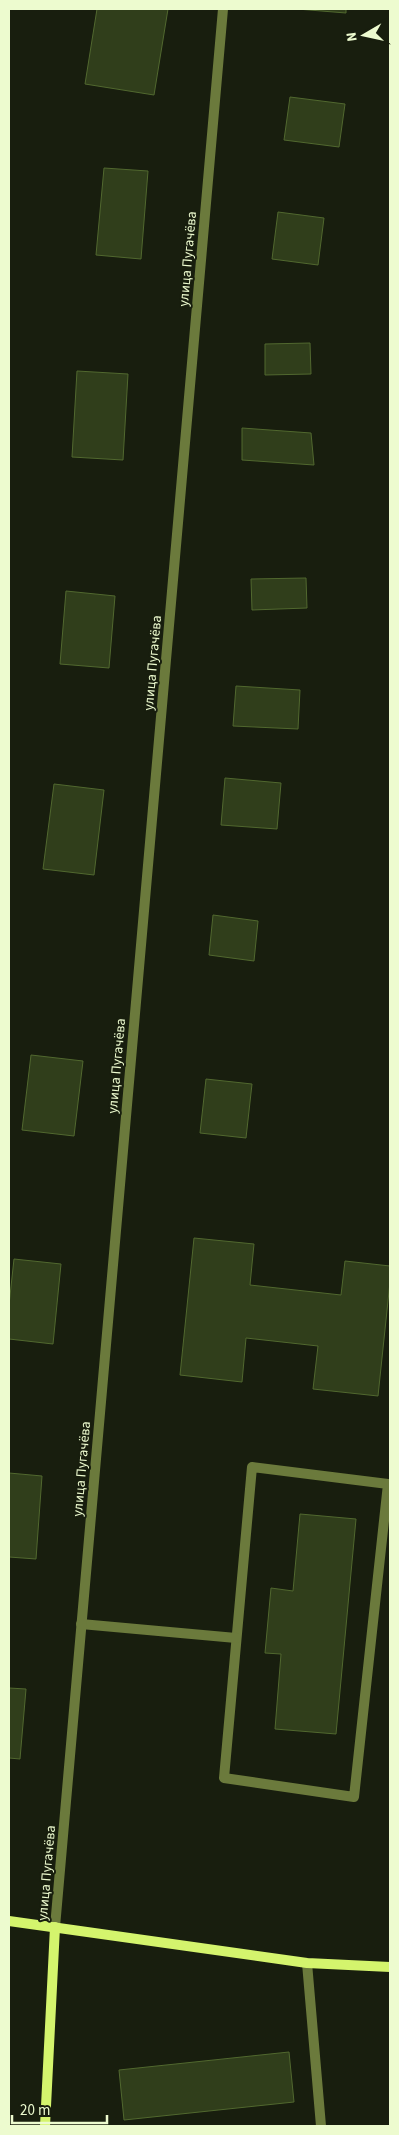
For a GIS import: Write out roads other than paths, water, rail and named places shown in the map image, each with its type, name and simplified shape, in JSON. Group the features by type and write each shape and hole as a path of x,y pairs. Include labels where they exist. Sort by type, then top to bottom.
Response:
{"street":[{"name":"улица Пугачёва","path":"46,2126 55,1928 223,9"},
{"path":"252,1468 388,1484 386,1528 354,1797 224,1778 236,1638 252,1468"},
{"path":"81,1624 236,1638"},
{"path":"9,1921 307,1963 390,1967"},
{"path":"307,1963 320,2126"}]}
